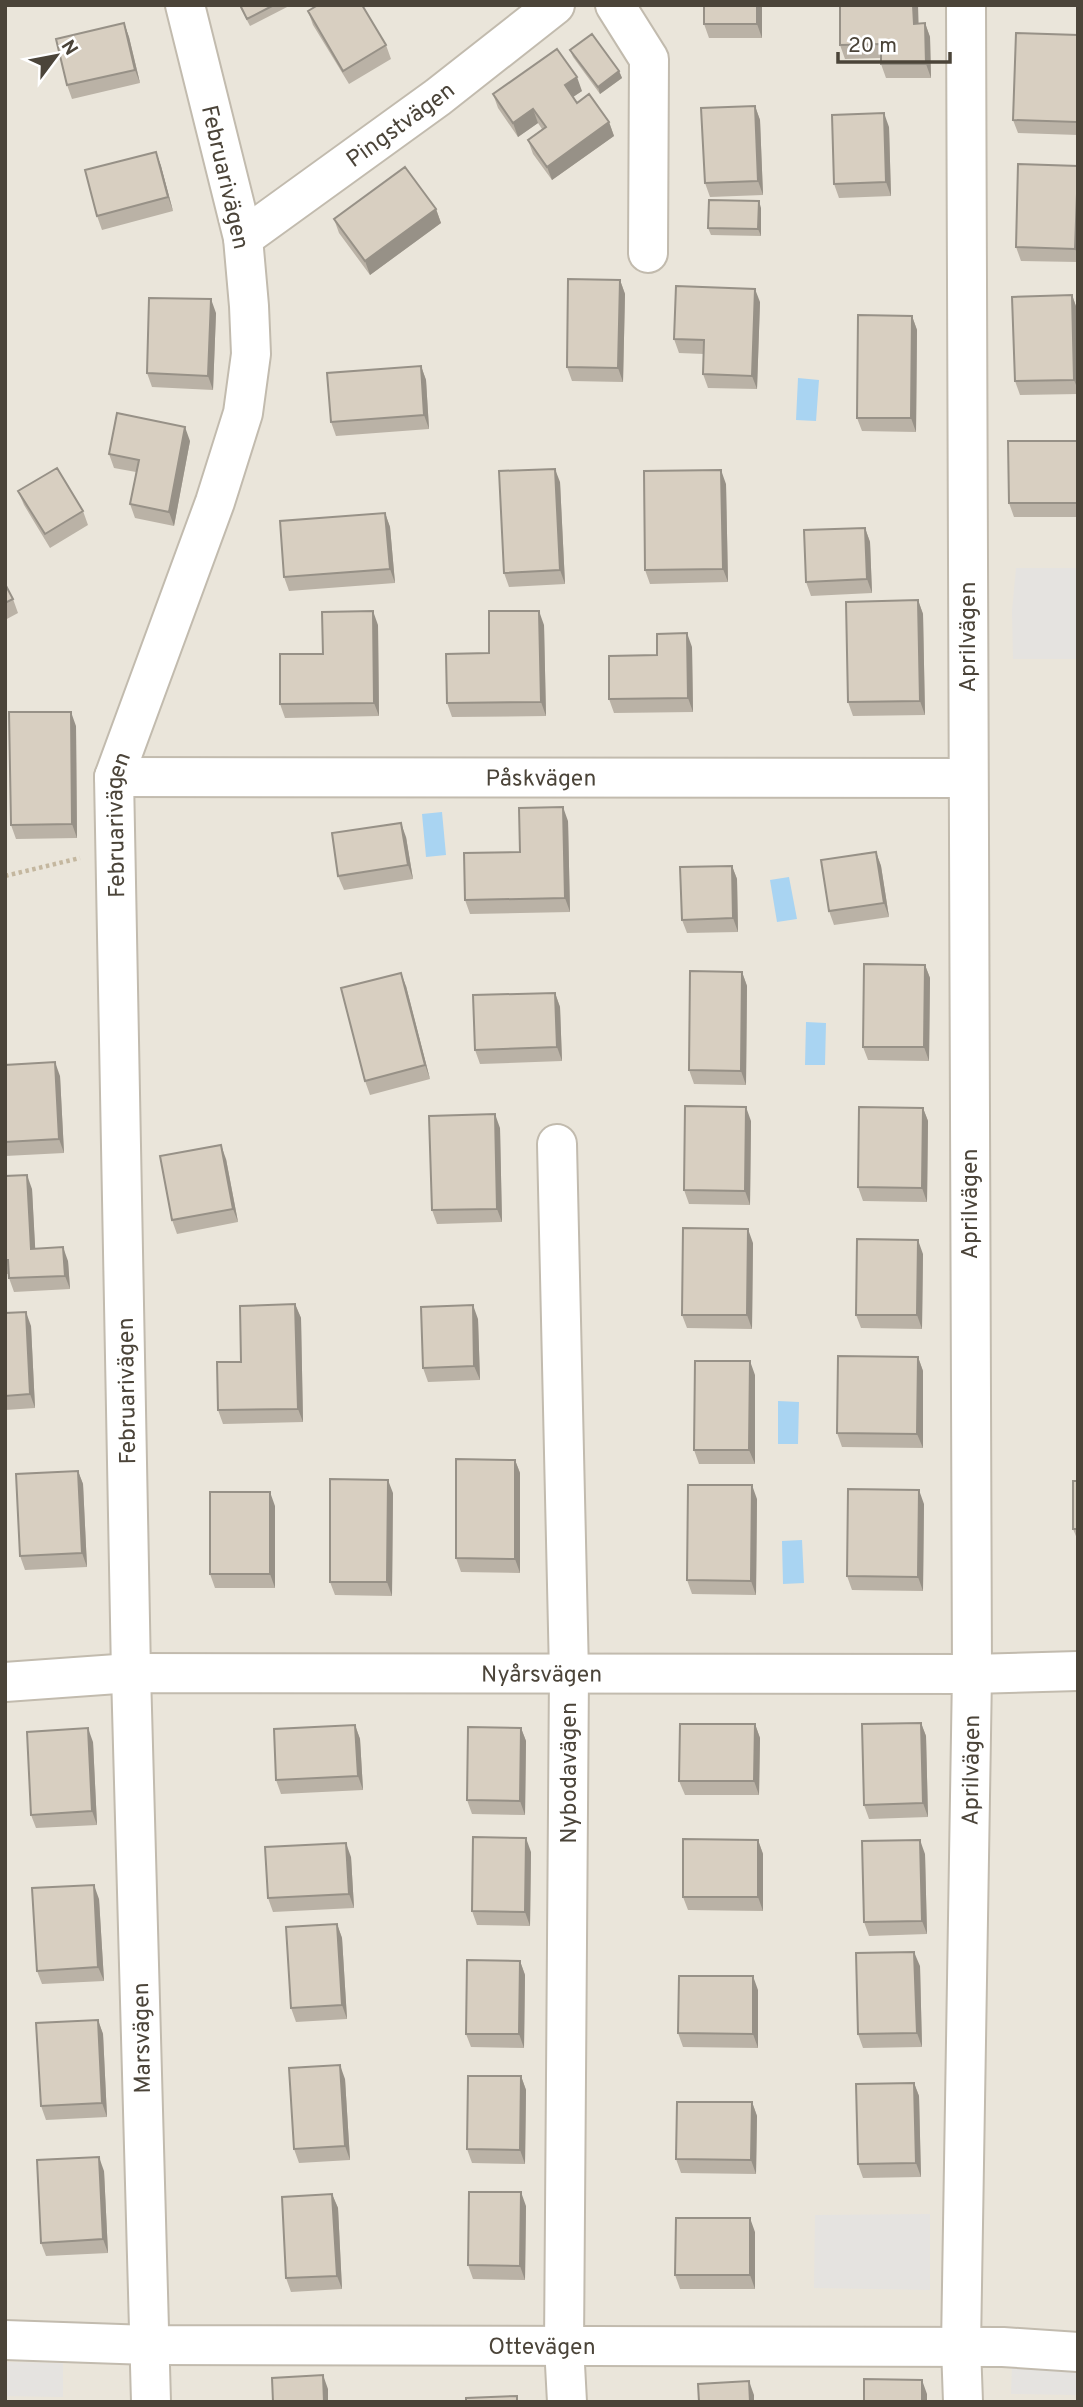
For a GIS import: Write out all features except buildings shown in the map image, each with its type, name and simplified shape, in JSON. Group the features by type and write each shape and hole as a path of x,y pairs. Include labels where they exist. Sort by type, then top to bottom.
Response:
{"street":[{"name":"Februarivägen","path":"131,1673 114,778 215,502 243,413 251,354 243,238 185,5"},
{"name":"Pingstvägen","path":"243,238 438,97 555,5"},
{"path":"615,5 649,59 648,253"},
{"name":"Aprilvägen","path":"963,2402 961,2347 972,1674 966,5"},
{"name":"Påskvägen","path":"114,778 967,778"},
{"name":"Nybodavägen","path":"557,1144 569,1673 564,2346 567,2402"},
{"name":"Nyårsvägen","path":"5,1682 131,1673 972,1674 1078,1671"},
{"name":"Marsvägen","path":"131,1673 151,2402"},
{"name":"Ottevägen","path":"5,2340 149,2345 961,2347 1078,2352"}],"path":[{"path":"5,876 115,850"}],"shaded area":[{"path":"5,5 1078,5 1078,2402 5,2402"},
{"path":"1016,568 1078,568 1078,659 1013,659 1012,611"},
{"path":"930,2214 930,2290 814,2288 815,2215"},
{"path":"1013,2335 1078,2338 1078,2395 1011,2394"},
{"path":"5,2362 63,2363 63,2397 5,2396"}],"water":[{"path":"798,378 819,380 816,421 796,420"},
{"path":"442,812 446,855 426,857 422,814"},
{"path":"789,877 797,919 777,922 770,880"},
{"path":"806,1022 826,1023 825,1065 805,1065"},
{"path":"778,1401 799,1402 798,1444 778,1444"},
{"path":"802,1540 804,1583 783,1584 782,1541"}]}
